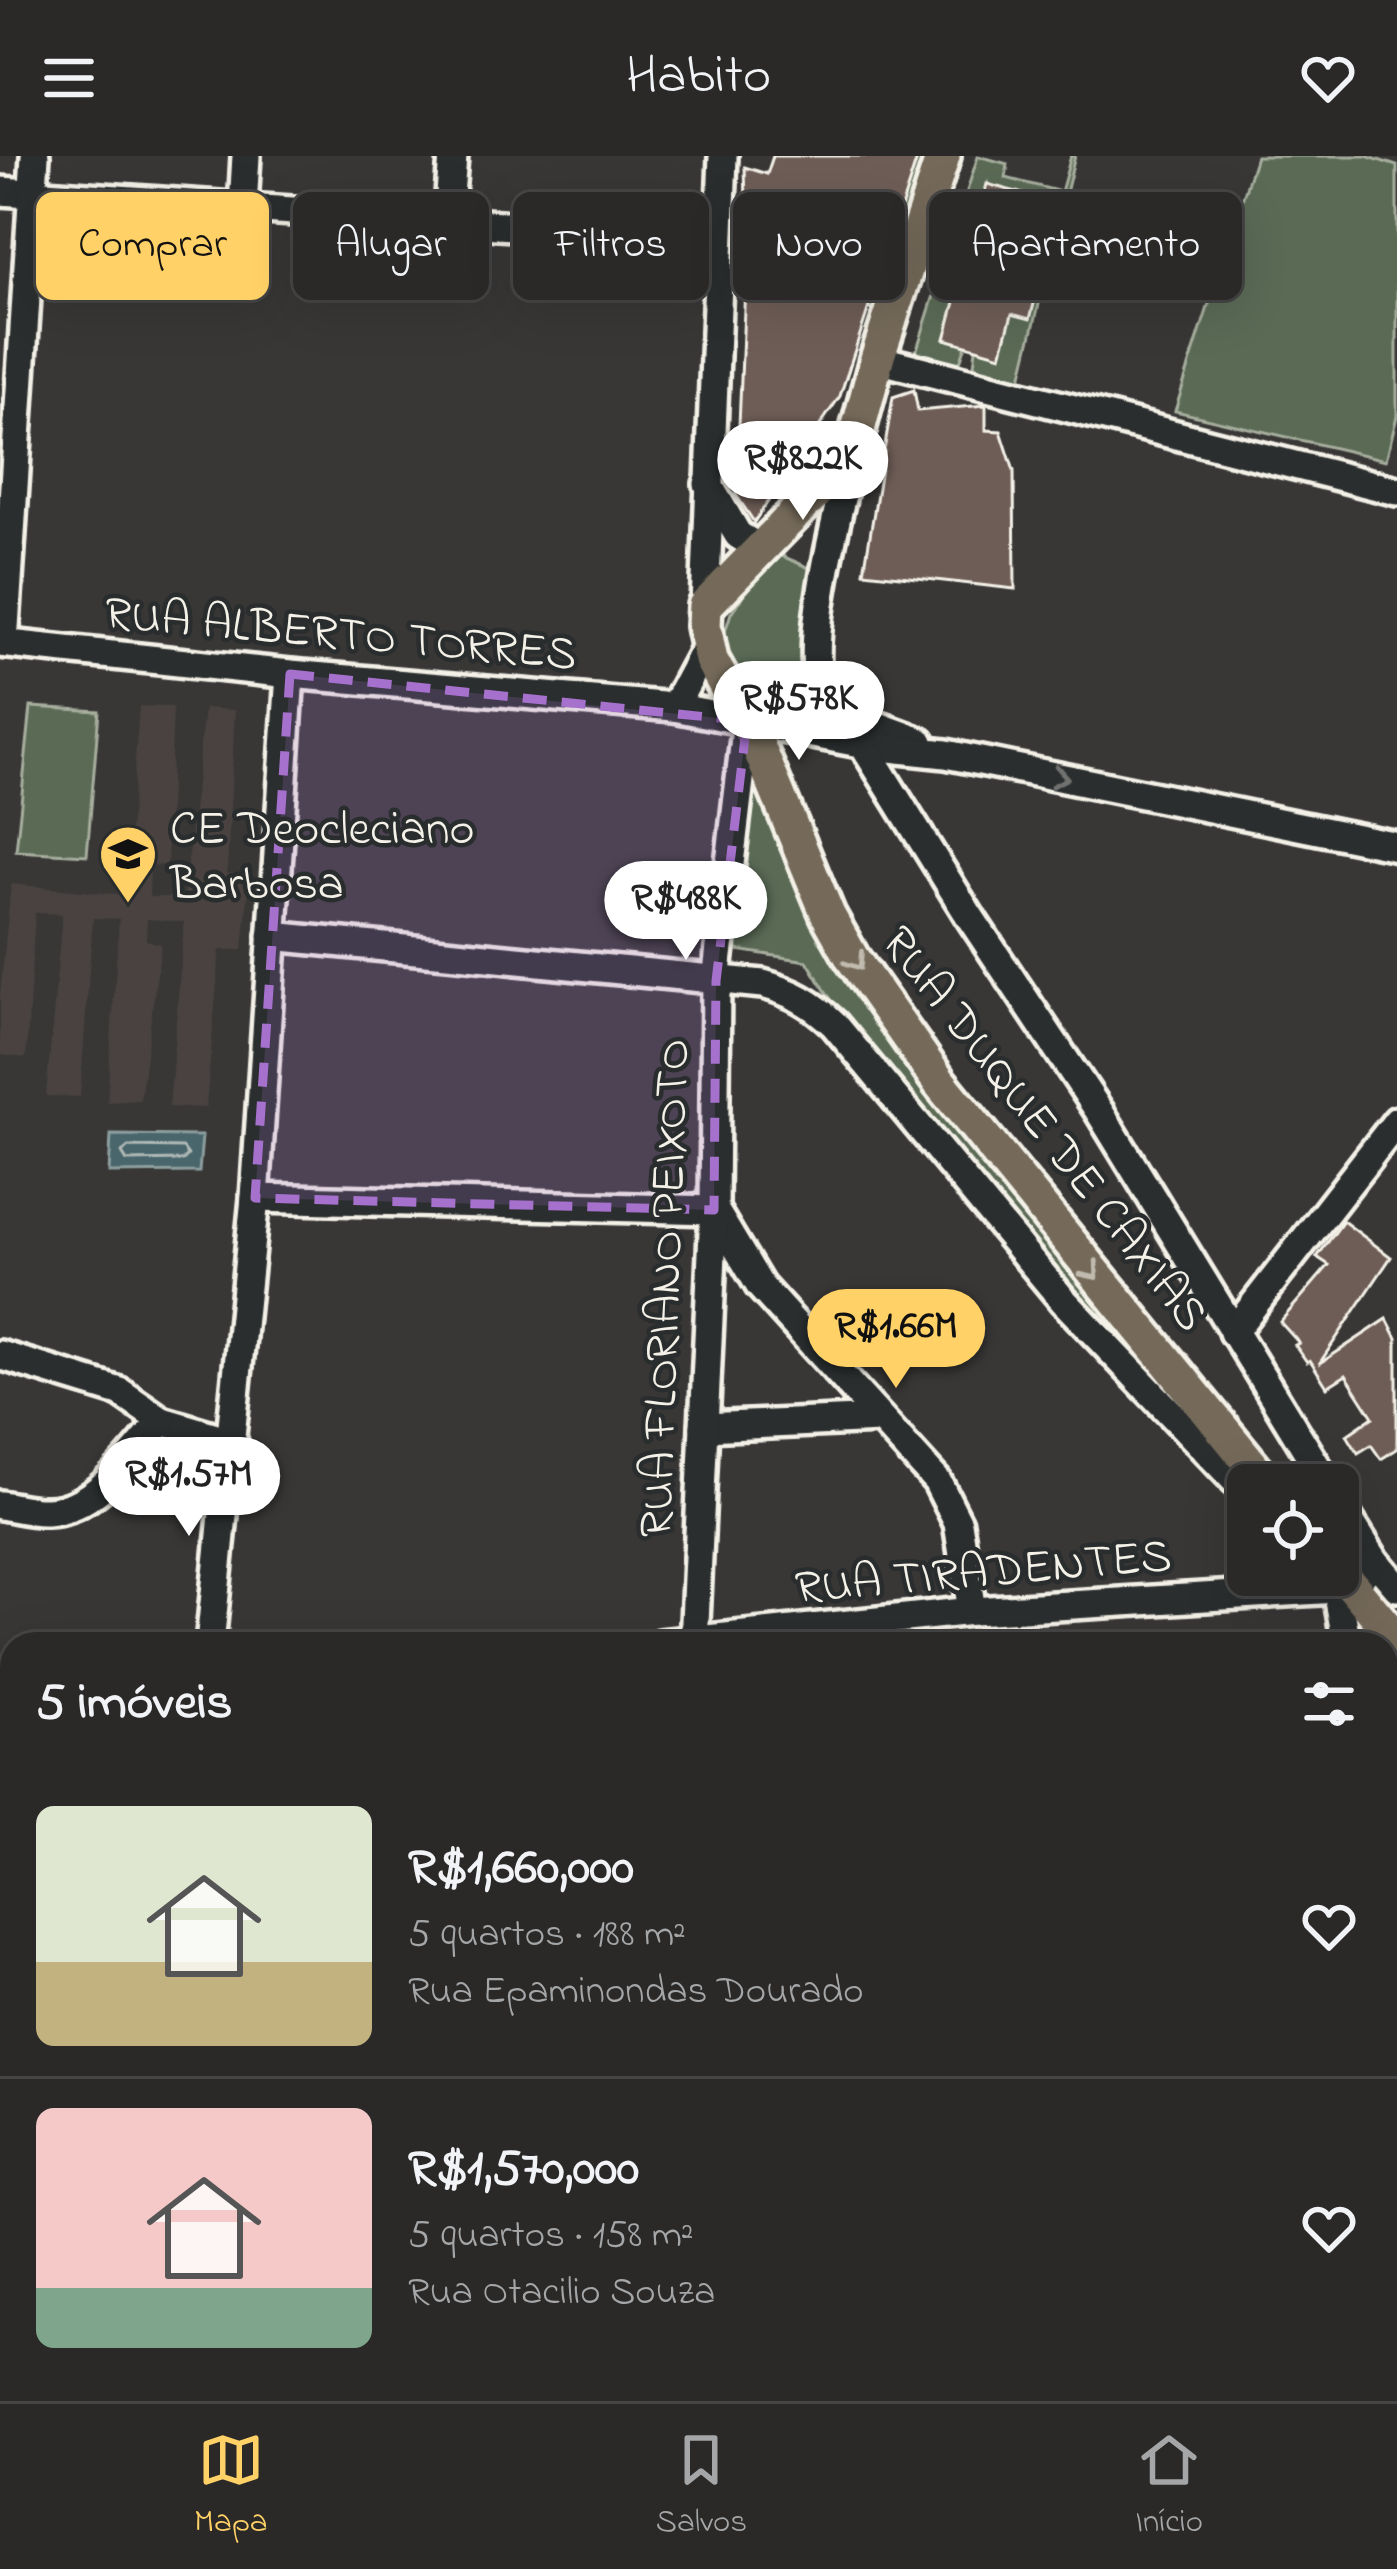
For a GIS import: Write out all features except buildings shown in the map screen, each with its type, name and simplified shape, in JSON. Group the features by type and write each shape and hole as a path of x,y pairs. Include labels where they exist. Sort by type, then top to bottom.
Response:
{"main road":[{"path":"707,645 705,606 851,456 943,156"},
{"name":"RUA DUQUE DE CAXIAS","path":"707,645 751,731 828,916 852,958 940,1083 1251,1464"},
{"path":"1359,1593 1390,1632"}],"street":[{"path":"2,643 35,156"},
{"path":"244,192 246,156"},
{"path":"450,192 453,156"},
{"path":"705,606 723,156"},
{"path":"0,191 36,194"},
{"path":"489,224 719,240"},
{"path":"877,359 1397,491"},
{"path":"851,456 827,559 814,659 817,680 827,698 946,754 1397,846"},
{"path":"708,484 738,535 761,549"},
{"name":"RUA ALBERTO TORRES","path":"2,643 674,707 751,731 946,754"},
{"path":"674,707 707,645"},
{"path":"211,1632 255,1198 290,674"},
{"name":"RUA FLORIANO PEIXOTO","path":"694,1632 714,1210 716,981 751,731"},
{"name":"RUA DUQUE DE CAXIAS","path":"862,742 1099,1112 1315,1464"},
{"name":"RUA DUQUE DE CAXIAS","path":"272,936 763,984 789,991 834,1024 1063,1300 1227,1473"},
{"path":"1233,1332 1397,1121"},
{"path":"255,1198 714,1210 760,1286 937,1481 950,1502 963,1543 972,1611"},
{"path":"0,1355 120,1392 162,1421 232,1442"},
{"path":"704,1427 880,1419"},
{"path":"0,1505 44,1512 77,1505 162,1421"},
{"path":"1359,1579 1397,1587"},
{"name":"RUA TIRADENTES","path":"892,1632 972,1611 1227,1587"},
{"path":"1346,1596 1347,1632"},
{"path":"943,1615 945,1632"}],"highlighted area":[{"path":"290,674 747,721 716,981 714,1210 255,1198"}],"shaded area":[{"name":"CE Deocleciano Barbosa","path":"139,706 173,707 167,865 150,866 149,897 184,897 204,708 235,710 227,873 250,876 243,950 220,950 206,1108 169,1107 184,922 147,919 146,940 161,944 140,1100 107,1102 119,919 93,918 80,1097 46,1096 62,914 35,913 26,1058 0,1055 0,994 11,884 125,895"}],"green space":[{"path":"918,156 931,156 905,238 905,196"},
{"path":"978,156 1008,164 1006,178 1061,192 991,192 988,184 986,192 967,192"},
{"path":"1071,156 1075,156 1066,192 1061,192"},
{"path":"1256,156 1366,156 1397,166 1397,416 1386,460 1175,411 1210,300 1242,300 1242,200"},
{"path":"837,300 860,300 885,300 883,307 866,310"},
{"path":"932,300 956,300 945,339 966,345 954,379 911,368"},
{"path":"1035,300 1040,300 1017,395 972,383 976,348 1001,354 1012,314 1030,318"},
{"path":"775,553 812,569 800,659 811,710 733,673 722,641 731,613"},
{"path":"31,707 99,711 87,855 16,851"},
{"path":"765,778 827,932 1232,1464 856,1040 807,961 737,950 746,801"}],"water":[{"path":"111,1135 202,1136 199,1172 109,1173"}],"place":[{"name":"CE Deocleciano Barbosa","path":"128,905"}]}
